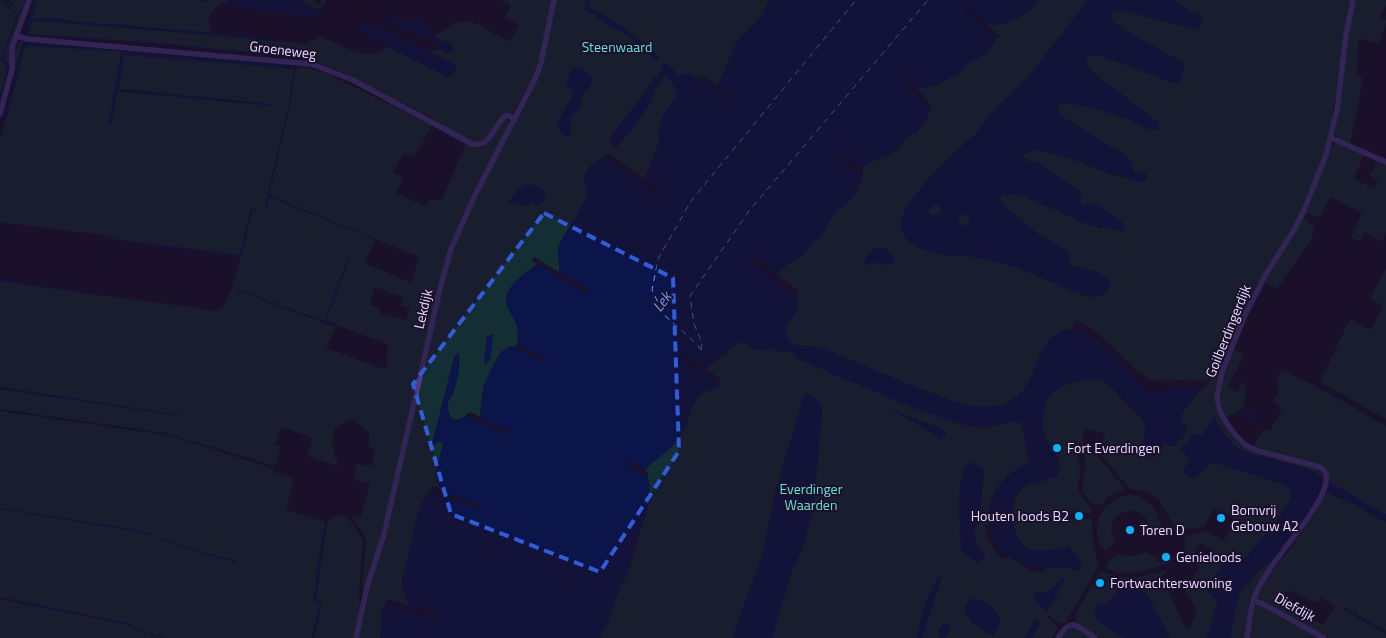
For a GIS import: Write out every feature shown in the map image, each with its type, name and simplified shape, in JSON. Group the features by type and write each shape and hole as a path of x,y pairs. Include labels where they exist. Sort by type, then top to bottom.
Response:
{"street":[{"path":"0,114 12,69 12,48 28,0"},
{"name":"Lekdijk","path":"356,638 366,587 384,534 451,249 464,218 535,78 541,63 554,0"},
{"name":"Goilberdingerdijk","path":"1253,600 1256,591 1286,547 1313,512 1326,479 1323,469 1320,467 1258,451 1245,445 1226,422 1220,410 1217,397 1222,372 1255,293 1282,250 1302,212 1323,164 1337,110 1346,35 1353,0"},
{"name":"Groeneweg","path":"16,36 311,64 353,80 472,144 482,144 487,141 505,116 515,118"},
{"path":"1331,138 1386,162"},
{"path":"1247,638 1250,609 1253,600"},
{"name":"Diefdijk","path":"1253,600 1268,606 1324,638"},
{"path":"1058,638 1065,627 1072,625 1077,626 1095,638"}],"highlighted area":[{"path":"544,213 673,278 679,451 600,572 451,514 413,384"}],"green space":[{"path":"0,0 17,15 1,60 7,67 0,96"},
{"path":"2,0 5,0 22,13 13,35 9,65 3,59 18,15"},
{"path":"8,0 25,0 21,10 19,10"},
{"path":"36,0 193,0 208,2 209,0 227,0 227,5 225,2 216,6 208,20 213,33 78,22 56,18 32,19"},
{"path":"301,0 312,0 320,5 319,0 326,0 323,6 317,9 308,6"},
{"path":"500,0 552,0 537,70 513,113 502,115 482,142 470,141 429,116 336,69 301,57 29,33 32,20 305,44 320,36 344,47 369,54 379,52 388,47 448,77 453,74 457,65 431,52 440,49 448,53 450,43 442,42 434,36 457,22 471,21 510,42 519,25 505,18 511,5"},
{"name":"Steenwaard","path":"557,0 769,0 761,17 737,41 718,85 702,76 700,79 696,76 679,77 662,68 664,70 649,85 641,99 610,138 649,106 655,89 665,74 675,86 677,96 662,118 659,143 644,179 609,153 602,158 584,177 587,190 586,197 581,210 560,243 558,249 559,272 534,257 532,261 537,264 516,281 510,289 507,294 517,326 518,343 514,347 510,346 501,352 497,358 484,385 480,417 471,412 459,419 451,418 448,411 448,400 432,446 438,442 443,443 437,472 438,483 441,489 433,486 419,509 402,582 409,606 388,599 382,609 380,638 358,638 363,609 453,249 543,63"},
{"name":"Everdinger Waarden","path":"1040,0 1089,0 1029,76 994,111 978,132 952,155 909,204 901,223 942,255 964,255 1010,265 1054,283 1105,276 1079,266 1074,268 1070,265 1069,254 1063,248 1038,234 1005,207 1000,198 1002,195 1021,195 1080,221 1100,228 1105,226 1121,231 1079,203 1080,200 1067,182 1037,162 1027,161 1023,155 1037,149 1069,158 1132,181 1135,173 1126,156 1058,114 1058,108 1061,103 1095,109 1119,116 1151,130 1130,101 1095,74 1087,62 1088,56 1099,55 1174,83 1179,83 1185,68 1182,62 1114,23 1110,15 1119,11 1152,15 1192,12 1171,0 1351,0 1329,137 1324,155 1292,229 1253,292 1226,355 1206,381 1150,380 1137,371 1099,334 1085,324 1075,320 1072,329 1057,333 1047,342 1028,384 1017,396 1001,405 977,407 962,404 876,371 990,427 1014,421 1022,424 1029,462 1009,475 998,487 991,501 989,525 985,525 991,544 1003,559 1009,557 1029,571 1041,573 1047,568 1067,566 1069,546 1044,551 1030,549 1018,538 1012,513 1016,496 1021,490 1057,476 1060,464 1044,433 1044,409 1046,401 1052,393 1073,383 1096,380 1103,381 1110,386 1144,422 1143,452 1152,458 1164,443 1181,415 1222,364 1215,395 1239,442 1321,470 1324,479 1318,474 1298,466 1242,451 1223,432 1215,418 1213,418 1203,434 1193,434 1187,443 1182,446 1190,457 1182,473 1194,479 1210,464 1215,462 1284,485 1291,492 1290,500 1286,507 1248,556 1241,560 1230,556 1226,557 1222,567 1208,586 1217,604 1207,638 1170,638 1145,591 1116,593 1113,599 1104,605 1095,619 1125,638 1100,638 1076,621 1075,615 1101,571 1117,576 1133,577 1165,570 1166,573 1161,576 1185,627 1190,628 1197,611 1184,587 1192,579 1200,566 1193,561 1195,558 1206,564 1214,551 1200,542 1191,559 1187,560 1184,544 1186,536 1206,531 1224,540 1231,527 1233,516 1213,509 1205,526 1176,531 1156,497 1130,489 1095,447 1102,444 1105,434 1085,428 1082,443 1089,446 1124,488 1108,497 1101,504 1091,502 1083,492 1082,485 1086,467 1084,455 1080,454 1078,459 1080,471 1078,491 1091,508 1093,541 1098,567 1065,623 1060,623 1048,614 1047,617 1058,627 1053,638 599,638 608,622 629,569 648,506 650,489 647,477 649,474 645,470 676,441 697,399 704,392 719,386 720,379 706,369 732,347 767,310 789,322 793,316 796,296 799,291 777,274 786,265 803,255 821,237 835,211 843,206 863,176 865,165 897,150 907,138 918,131 932,107 917,88 934,86 957,74 968,63 979,58 995,41 996,37 998,39 1000,37 987,24 1009,21 1023,15","holes":["892,255 894,262 888,264 873,262 868,265 864,262 867,259","984,471 978,523 975,527 974,536 979,549 985,556 969,548","1091,513 1091,519 1068,520 1068,514"]},
{"path":"1355,0 1386,0 1386,5 1380,17 1386,20 1386,23 1378,44 1359,38 1356,74 1363,79 1350,144 1338,137 1335,129"},
{"path":"21,42 23,42 13,78 14,54"},
{"path":"26,45 119,51 121,53 111,112 117,91 271,104 118,89 123,54 199,59 294,69 289,103 265,206 268,197 375,240 365,263 411,283 419,257 269,195 290,104 296,68 306,67 325,73 432,125 415,156 403,153 393,172 403,178 396,193 424,206 430,200 442,200 466,143 478,147 486,144 503,121 506,119 509,121 451,242 382,533 363,591 366,541 360,528 351,517 361,516 370,484 353,479 357,464 373,466 375,448 369,447 369,432 352,419 335,428 331,444 335,449 334,457 338,459 337,466 307,456 313,438 281,427 275,445 281,447 275,466 166,433 0,409 0,389 181,416 0,387 0,281 217,311 221,310 232,288 252,209 260,209 251,208 240,255 112,239 111,236 0,222 0,139","holes":["374,287 403,297 401,306 410,308 406,320 379,313 380,308 370,305","236,289 385,343 388,346 386,370 326,348 336,327"]},
{"path":"1339,143 1364,154 1354,178 1374,189 1378,181 1370,176 1378,160 1386,163 1386,232 1381,242 1365,232 1360,241 1351,237 1362,213 1330,197 1320,217 1305,211 1332,146"},
{"path":"939,205 942,208 940,213 930,215 928,210 933,206"},
{"path":"964,214 970,220 964,226 958,220"},
{"path":"1303,216 1315,228 1310,241 1277,289 1265,280 1284,251"},
{"path":"1386,268 1386,419 1320,382 1350,319 1371,330 1383,306 1370,298"},
{"path":"1236,350 1244,355 1228,387 1237,392 1243,381 1245,397 1241,409 1235,414 1226,416 1221,400 1222,384 1232,351"},
{"path":"1282,370 1314,385 1386,426 1386,515 1328,481 1329,475 1320,464 1253,446 1263,430 1269,431 1282,408 1273,402 1279,391 1279,384 1275,383"},
{"path":"0,411 172,436 274,469 273,472 294,478 286,510 325,522 313,601 320,604 312,638 167,638 137,629 127,623 0,597"},
{"path":"1325,492 1347,501 1386,522 1386,631 1344,607 1342,608 1386,634 1386,638 1329,638 1258,600 1258,592 1315,514","holes":["1288,590 1318,603 1321,597 1335,606 1323,625 1285,604 1283,595"]},
{"path":"1129,495 1144,499 1153,507 1157,513 1162,534 1149,532 1147,521 1141,514 1133,511 1125,512 1113,522 1112,531 1116,541 1106,550 1101,545 1097,533 1101,513 1110,503"},
{"path":"336,515 346,517 353,524 362,539 360,607 354,638 314,638 322,603 316,601 316,597 327,523"},
{"path":"1145,552 1157,557 1160,563 1174,556 1174,559 1140,572 1122,573 1106,567 1110,559 1117,554 1131,556"},
{"path":"1275,558 1252,593 1247,610 1245,638 1230,638 1239,595 1245,585"},
{"path":"0,599 120,623 163,638 0,638"},
{"path":"1259,605 1320,638 1250,638 1252,612 1255,606"},
{"path":"1074,627 1092,638 1061,638 1066,630"}],"water":[{"path":"0,0 19,15 14,24 3,59 9,65 0,100 7,67 1,60 17,15"},
{"path":"33,0 36,0 32,19 56,18 78,22 252,36 305,44 32,20 30,34 157,43 301,58 131,42 29,36 26,37 28,42 117,51 26,46 4,123 2,122"},
{"path":"227,0 301,0 308,6 324,12 322,18 275,13 227,5"},
{"path":"586,0 590,0 590,8 627,30 660,58 656,62 636,42 584,9"},
{"name":"Lek","path":"769,0 1040,0 1023,15 1007,22 993,25 986,23 965,8 964,10 996,37 989,51 968,63 957,74 934,86 917,88 905,78 903,80 930,110 924,124 888,156 869,163 863,168 840,156 839,158 847,165 863,172 862,179 855,195 848,203 835,211 821,237 803,255 786,265 777,274 759,260 754,260 754,263 797,297 797,309 786,331 788,339 793,345 790,352 783,353 770,348 762,351 752,349 745,342 739,343 706,369 685,355 683,357 685,361 719,383 719,386 699,396 677,441 645,470 630,461 626,462 627,465 648,478 650,502 629,569 608,622 599,638 380,638 382,609 386,603 436,620 440,618 436,614 409,606 402,585 422,502 430,492 477,508 479,506 477,503 443,492 437,482 437,469 443,443 438,442 432,446 432,444 454,357 459,353 457,380 448,402 451,418 457,420 466,416 509,434 509,430 480,417 484,385 497,358 510,346 542,362 545,359 518,343 518,329 507,306 507,293 515,282 537,264 585,293 587,292 586,288 559,272 558,255 558,248 587,196 585,174 591,165 605,156 655,193 658,193 659,190 644,179 659,143 660,123 665,112 677,96 674,86 666,74 659,83 640,119 618,146 612,147 610,138 641,99 654,77 658,76 663,70 660,67 666,62 679,76 688,73 733,99 732,95 718,85 737,41 761,17"},
{"path":"1089,0 1171,0 1199,14 1203,19 1200,27 1195,30 1129,12 1117,12 1110,15 1114,23 1124,30 1182,62 1185,68 1179,83 1174,83 1099,55 1088,56 1086,60 1091,71 1159,123 1159,128 1151,130 1119,116 1083,106 1061,103 1058,108 1058,114 1126,156 1132,161 1132,169 1135,173 1141,171 1147,175 1146,180 1132,181 1123,176 1037,149 1023,155 1027,161 1037,161 1080,191 1082,197 1080,203 1084,205 1089,202 1102,207 1124,224 1122,232 1105,226 1100,228 1092,226 1021,195 1002,195 1000,198 1005,207 1038,234 1063,248 1069,254 1070,265 1074,268 1078,267 1096,272 1108,278 1110,286 1103,295 1098,297 1086,296 1016,267 970,256 938,254 912,244 901,229 902,218 908,205 943,164 976,133 995,109 1026,79","holes":["939,205 941,208 940,213 930,215 928,209","962,214 969,217 969,223 965,226 958,224"]},
{"path":"416,16 419,16 435,36 450,43 454,51 448,53 425,37 394,26 384,20 387,17 411,21 415,20"},
{"path":"363,21 455,64 457,66 453,75 448,77 359,31 358,28"},
{"path":"119,51 296,66 290,104 269,195 406,252 269,197 265,206 289,103 294,69 124,55 119,89 271,104 271,106 117,91 112,123 109,123 121,53"},
{"path":"572,68 585,70 593,80 581,98 579,109 574,113 571,131 567,138 559,131 557,123 572,97 572,90 566,86"},
{"path":"528,184 542,189 546,195 543,202 538,206 531,203 522,205 507,204 520,187"},
{"path":"251,208 260,209 252,210 240,257 112,241 104,296 0,281 0,279 101,294 104,290 111,236 112,239 240,255"},
{"path":"878,248 884,248 889,251 894,262 887,265 874,263 866,266 864,264 867,256"},
{"path":"348,258 350,258 326,321 385,344 235,290 324,321"},
{"path":"1069,329 1080,330 1099,342 1118,359 1151,395 1180,386 1202,388 1181,415 1180,419 1188,429 1181,440 1179,439 1175,446 1164,443 1156,457 1146,455 1142,450 1145,430 1143,420 1106,383 1096,380 1081,381 1066,385 1049,397 1043,423 1044,435 1060,464 1057,476 1021,490 1013,504 1013,522 1018,538 1030,549 1044,551 1069,546 1078,557 1082,566 1081,570 1077,571 1064,566 1058,568 1036,567 1016,561 1005,553 991,533 989,520 994,495 1008,476 1029,462 1022,424 1014,421 981,428 960,424 916,409 799,360 791,352 794,345 820,347 953,401 969,406 986,407 1011,401 1022,392 1030,381 1046,343 1055,334"},
{"path":"494,334 491,358 486,365 484,362 487,336"},
{"path":"1315,383 1386,424 1386,426 1314,385"},
{"path":"0,387 181,415 181,416 0,389"},
{"path":"804,394 809,394 821,404 822,415 813,510 803,547 792,571 772,638 732,638 762,555 776,489"},
{"path":"887,407 942,429 947,433 942,440"},
{"path":"1246,409 1260,417 1256,424 1242,416"},
{"path":"1215,417 1226,436 1242,451 1298,466 1319,474 1386,515 1386,522 1343,499 1319,491 1310,511 1275,557 1241,590 1229,638 1207,638 1217,604 1216,599 1208,592 1210,584 1226,557 1230,556 1241,560 1248,556 1280,516 1290,500 1291,494 1290,489 1284,484 1215,463 1210,464 1194,479 1182,473 1190,457 1186,456 1180,449 1183,443 1187,443 1192,434 1203,434"},
{"path":"971,462 984,470 980,523 975,526 974,535 985,559 977,563 961,550 960,489 966,467"},
{"path":"0,508 139,530 154,534 154,536 139,532"},
{"path":"325,523 327,523 316,597 316,601 322,603 314,638 312,638 320,604 313,601"},
{"path":"160,537 179,545 237,561 237,563 178,546"},
{"path":"939,574 942,577 922,638 916,638 925,604"},
{"path":"1061,578 1065,578 1065,580 1047,612 1033,599 1036,592 1048,592"},
{"path":"1119,589 1145,591 1170,638 1125,638 1095,619 1097,604 1107,605"},
{"path":"0,597 127,623 137,629 167,638 161,638 120,623 0,599"},
{"path":"974,598 986,603 997,613 1000,623 994,635 975,625 966,614 965,608 967,603"},
{"path":"1343,607 1386,631 1386,634 1341,608"},
{"path":"1036,619 1041,623 1032,638 1024,638"},
{"path":"945,622 950,625 949,631 944,638 940,638 938,630"}],"ferry route":[{"path":"701,350 697,344 664,315 652,290 658,259 691,201 856,0"},
{"path":"701,350 702,343 694,324 690,296 749,211 928,0"}],"place":[{"name":"Fort Everdingen","path":"1057,448"},
{"name":"Houten loods B2","path":"1079,516"},
{"name":"Bomvrij Gebouw A2","path":"1221,518"},
{"name":"Toren D","path":"1130,530"},
{"name":"Genieloods","path":"1166,557"},
{"name":"Fortwachterswoning","path":"1100,583"}]}
